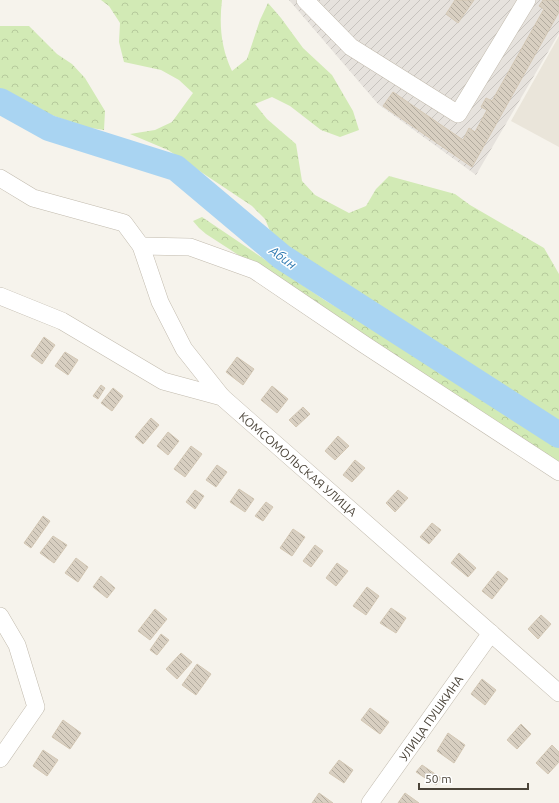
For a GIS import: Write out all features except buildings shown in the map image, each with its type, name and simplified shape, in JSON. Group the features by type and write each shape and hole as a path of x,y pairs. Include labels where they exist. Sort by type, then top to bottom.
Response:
{"street":[{"path":"306,0 351,47 458,114 527,0"},
{"path":"0,178 33,198 124,223 141,246 160,302 184,349 222,397"},
{"path":"141,246 190,247 254,270 559,472"},
{"name":"КОМСОМОЛЬСКАЯ УЛИЦА","path":"0,296 62,321 163,381 222,397 559,693"},
{"path":"0,616 17,645 36,707 0,758"},
{"name":"УЛИЦА ПУШКИНА","path":"370,803 491,633"}],"shaded area":[{"path":"289,0 559,0 559,33 476,175 378,104"},
{"path":"559,36 559,147 511,121"}],"green space":[{"path":"101,0 222,0 221,27 223,45 232,71 247,59 260,20 268,3 303,48 332,75 353,111 359,130 340,137 321,130 290,106 272,97 255,104 267,119 296,144 302,181 315,195 349,213 366,206 376,189 389,176 455,194 470,205 544,248 559,274 559,430 273,238 265,219 252,206 168,150 130,134 155,130 172,122 193,93 179,80 161,70 124,62 119,42 120,23 109,6"},
{"path":"0,26 29,26 57,54 72,64 85,78 105,111 104,130 85,127 26,106 0,91"},
{"path":"202,217 326,301 415,352 559,447 559,463 206,234 193,221"}],"waterway":[{"name":"Абин","path":"0,101 49,128 176,168 282,257 559,435"}]}
